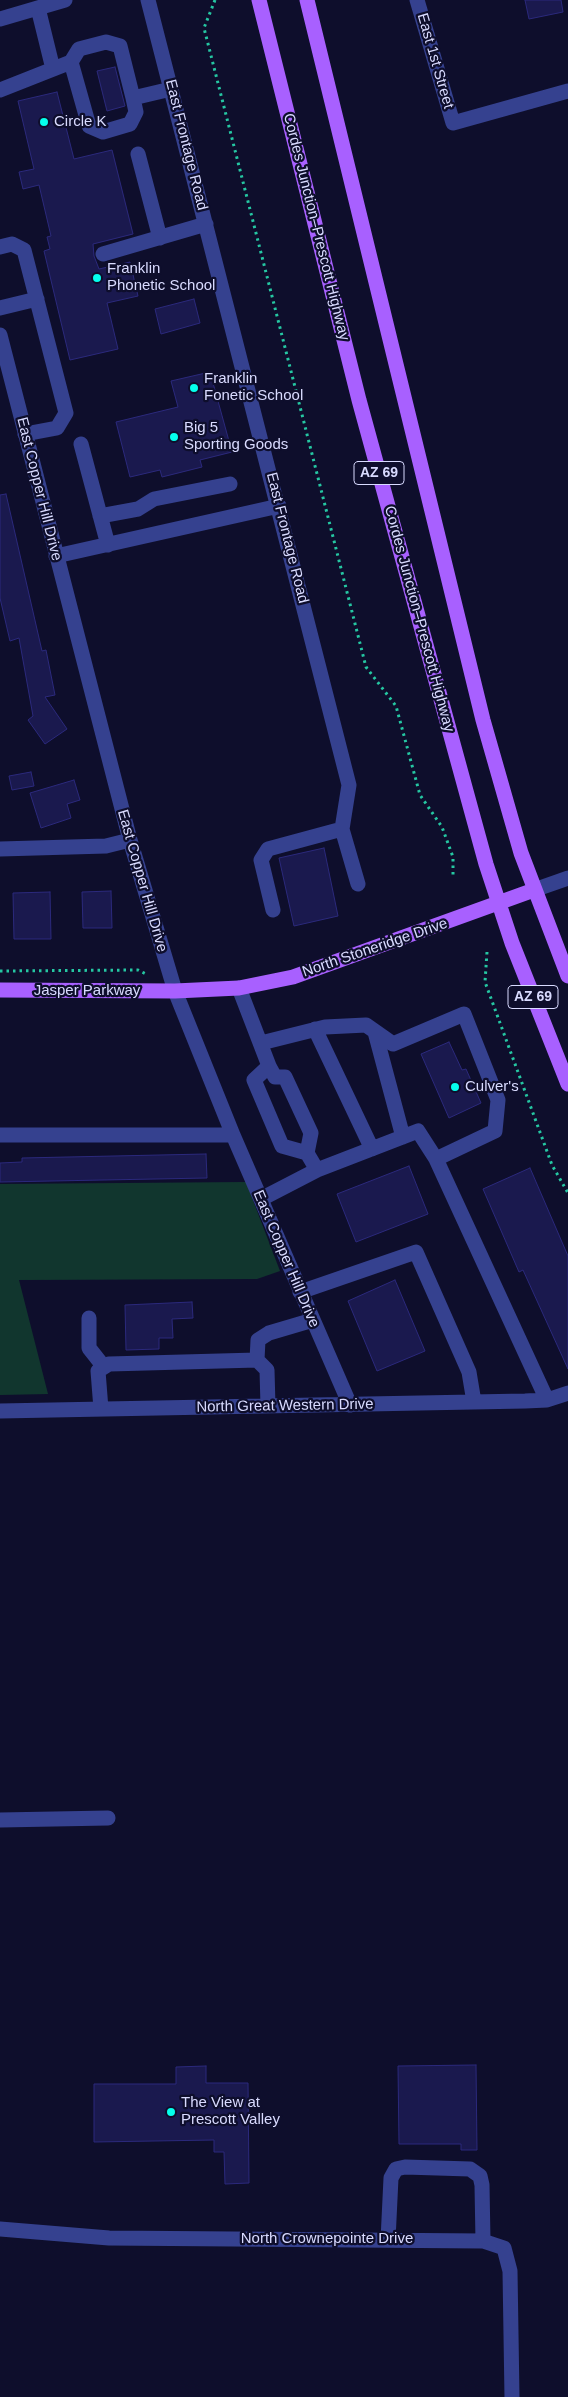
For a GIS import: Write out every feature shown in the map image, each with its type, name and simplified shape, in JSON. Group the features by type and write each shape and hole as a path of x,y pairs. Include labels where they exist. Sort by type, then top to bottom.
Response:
{"main road":[{"name":"Cordes Junction–Prescott Highway","path":"259,0 359,400 499,904 568,1084"},
{"name":"AZ 69","path":"307,0 455,610 521,853 568,976"},
{"name":"North Stoneridge Drive","path":"175,991 239,988 293,977 534,890"},
{"name":"Jasper Parkway","path":"0,990 175,991"}],"street":[{"path":"0,18 65,0"},
{"name":"East Frontage Road","path":"148,0 349,785 342,829"},
{"name":"East 1st Street","path":"417,0 453,123 568,91"},
{"path":"38,8 53,69"},
{"path":"0,90 71,62 79,49 106,42 120,46 136,112 130,124 103,132 89,126 71,62"},
{"path":"133,98 171,88"},
{"path":"138,154 160,238"},
{"path":"103,254 206,224"},
{"path":"0,247 12,244 24,250 66,413 56,428 25,434"},
{"path":"0,308 37,299"},
{"name":"East Copper Hill Drive","path":"0,335 130,840 175,991 300,1292 350,1405"},
{"path":"81,444 108,545"},
{"path":"100,516 138,509 154,499 230,484"},
{"path":"56,556 279,506"},
{"path":"273,910 261,860 268,849 342,829 358,884"},
{"path":"0,849 106,846 130,840"},
{"name":"North Stoneridge Drive","path":"534,890 568,878"},
{"path":"239,988 269,1066 275,1077 285,1077 311,1133 306,1153"},
{"path":"261,1043 325,1026 366,1025 393,1044 464,1014 498,1100 495,1131 436,1159"},
{"path":"315,1029 372,1149"},
{"path":"375,1032 403,1137"},
{"path":"269,1066 254,1080 282,1146 306,1153 317,1170"},
{"path":"261,1199 317,1170 418,1132 436,1159 547,1400"},
{"path":"0,1136 234,1135"},
{"path":"300,1292 416,1252 469,1372 474,1402"},
{"path":"89,1318 89,1348 104,1367"},
{"path":"268,1406 267,1370 258,1360 258,1340 269,1333 312,1320"},
{"path":"101,1409 98,1371 109,1364 258,1360"},
{"name":"North Great Western Drive","path":"0,1411 547,1400 568,1393"},
{"path":"0,1820 108,1818"},
{"path":"388,2240 391,2178 396,2169 405,2167 470,2168 480,2176 482,2185 482,2240"},
{"name":"North Crownepointe Drive","path":"0,2229 109,2238 482,2240 504,2248 510,2271 512,2397"}],"path":[{"path":"215,0 204,28 366,667 396,706 420,795 442,828 453,857 453,878"},
{"path":"487,952 485,982 552,1165 568,1192"},
{"path":"0,971 138,970 152,978"}],"green space":[{"path":"246,1182 280,1271 257,1279 19,1280 48,1394 0,1395 0,1184"}],"building":[{"path":"525,0 561,0 563,12 529,19"},
{"name":"Circle K","path":"115,67 125,106 107,111 97,71"},
{"name":"Franklin Phonetic School","path":"57,92 74,159 112,150 133,234 93,244 94,256 99,269 130,262 138,296 107,303 118,349 70,360 44,251 50,249 47,237 51,236 39,185 23,189 19,172 34,169 18,101"},
{"path":"194,299 200,323 161,334 155,309"},
{"name":"Big 5 Sporting Goods","path":"210,372 232,452 200,460 202,467 162,477 160,470 130,477 116,422 178,407 171,381"},
{"path":"6,494 42,651 46,650 55,695 45,697 67,729 45,744 28,720 33,716 19,638 10,641 0,598 0,495"},
{"path":"31,772 34,786 12,790 9,776"},
{"path":"74,780 80,800 67,804 71,818 41,828 30,793"},
{"path":"324,848 338,916 294,926 279,858"},
{"path":"111,891 112,928 83,928 82,892"},
{"path":"50,892 51,939 14,939 13,893"},
{"name":"Culver's","path":"449,1042 462,1070 466,1069 481,1103 449,1118 421,1054"},
{"path":"206,1154 207,1178 0,1182 0,1163 22,1162 22,1158"},
{"path":"409,1166 428,1214 356,1242 337,1194"},
{"path":"530,1168 568,1256 568,1369 523,1270 519,1272 483,1189"},
{"path":"395,1280 425,1351 377,1371 348,1301"},
{"path":"192,1302 193,1318 172,1319 173,1338 159,1338 159,1349 126,1350 125,1305"},
{"path":"476,2065 477,2150 461,2150 461,2144 399,2144 398,2066"},
{"name":"The View at Prescott Valley","path":"206,2066 206,2083 248,2083 249,2183 225,2184 224,2152 214,2152 214,2140 94,2142 94,2084 176,2084 176,2067"}],"place":[{"name":"Circle K","path":"44,122"},
{"name":"Franklin Phonetic School","path":"97,278"},
{"name":"Franklin Fonetic School","path":"194,388"},
{"name":"Big 5 Sporting Goods","path":"174,437"},
{"name":"Culver's","path":"455,1087"},
{"name":"The View at Prescott Valley","path":"171,2112"}]}
